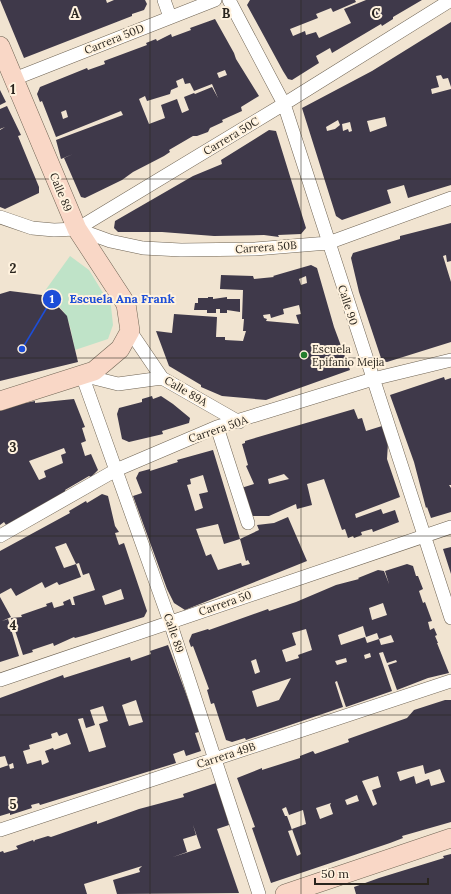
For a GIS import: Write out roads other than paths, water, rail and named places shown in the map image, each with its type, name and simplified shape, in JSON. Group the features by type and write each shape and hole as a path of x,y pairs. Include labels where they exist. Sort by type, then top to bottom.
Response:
{"street":[{"path":"164,0 170,17"},
{"name":"Carrera 50D","path":"14,79 215,0"},
{"name":"Calle 90","path":"229,0 284,104 451,618"},
{"name":"Carrera 50C","path":"0,217 32,228 54,230 77,229 284,104 451,0"},
{"name":"Calle 89","path":"0,46 77,229 126,304 130,331"},
{"name":"Carrera 50B","path":"77,229 110,241 143,248 173,250 255,249 328,243 451,198"},
{"path":"0,401 94,371 120,349 130,331"},
{"name":"Calle 89A","path":"130,331 162,378 239,422"},
{"name":"Carrera 50A","path":"0,536 116,470 217,428 373,380 451,360"},
{"path":"82,375 118,384 162,378"},
{"name":"Calle 89","path":"82,375 170,622 216,759 237,832 259,894"},
{"path":"217,428 248,523"},
{"name":"Carrera 50","path":"0,680 451,527"},
{"name":"Carrera 49B","path":"0,830 451,681"},
{"path":"285,894 451,838"}],"place":[{"name":"Escuela Ana Frank","path":"22,349"},
{"name":"Escuela Epifanio Mejia","path":"304,355"}]}
